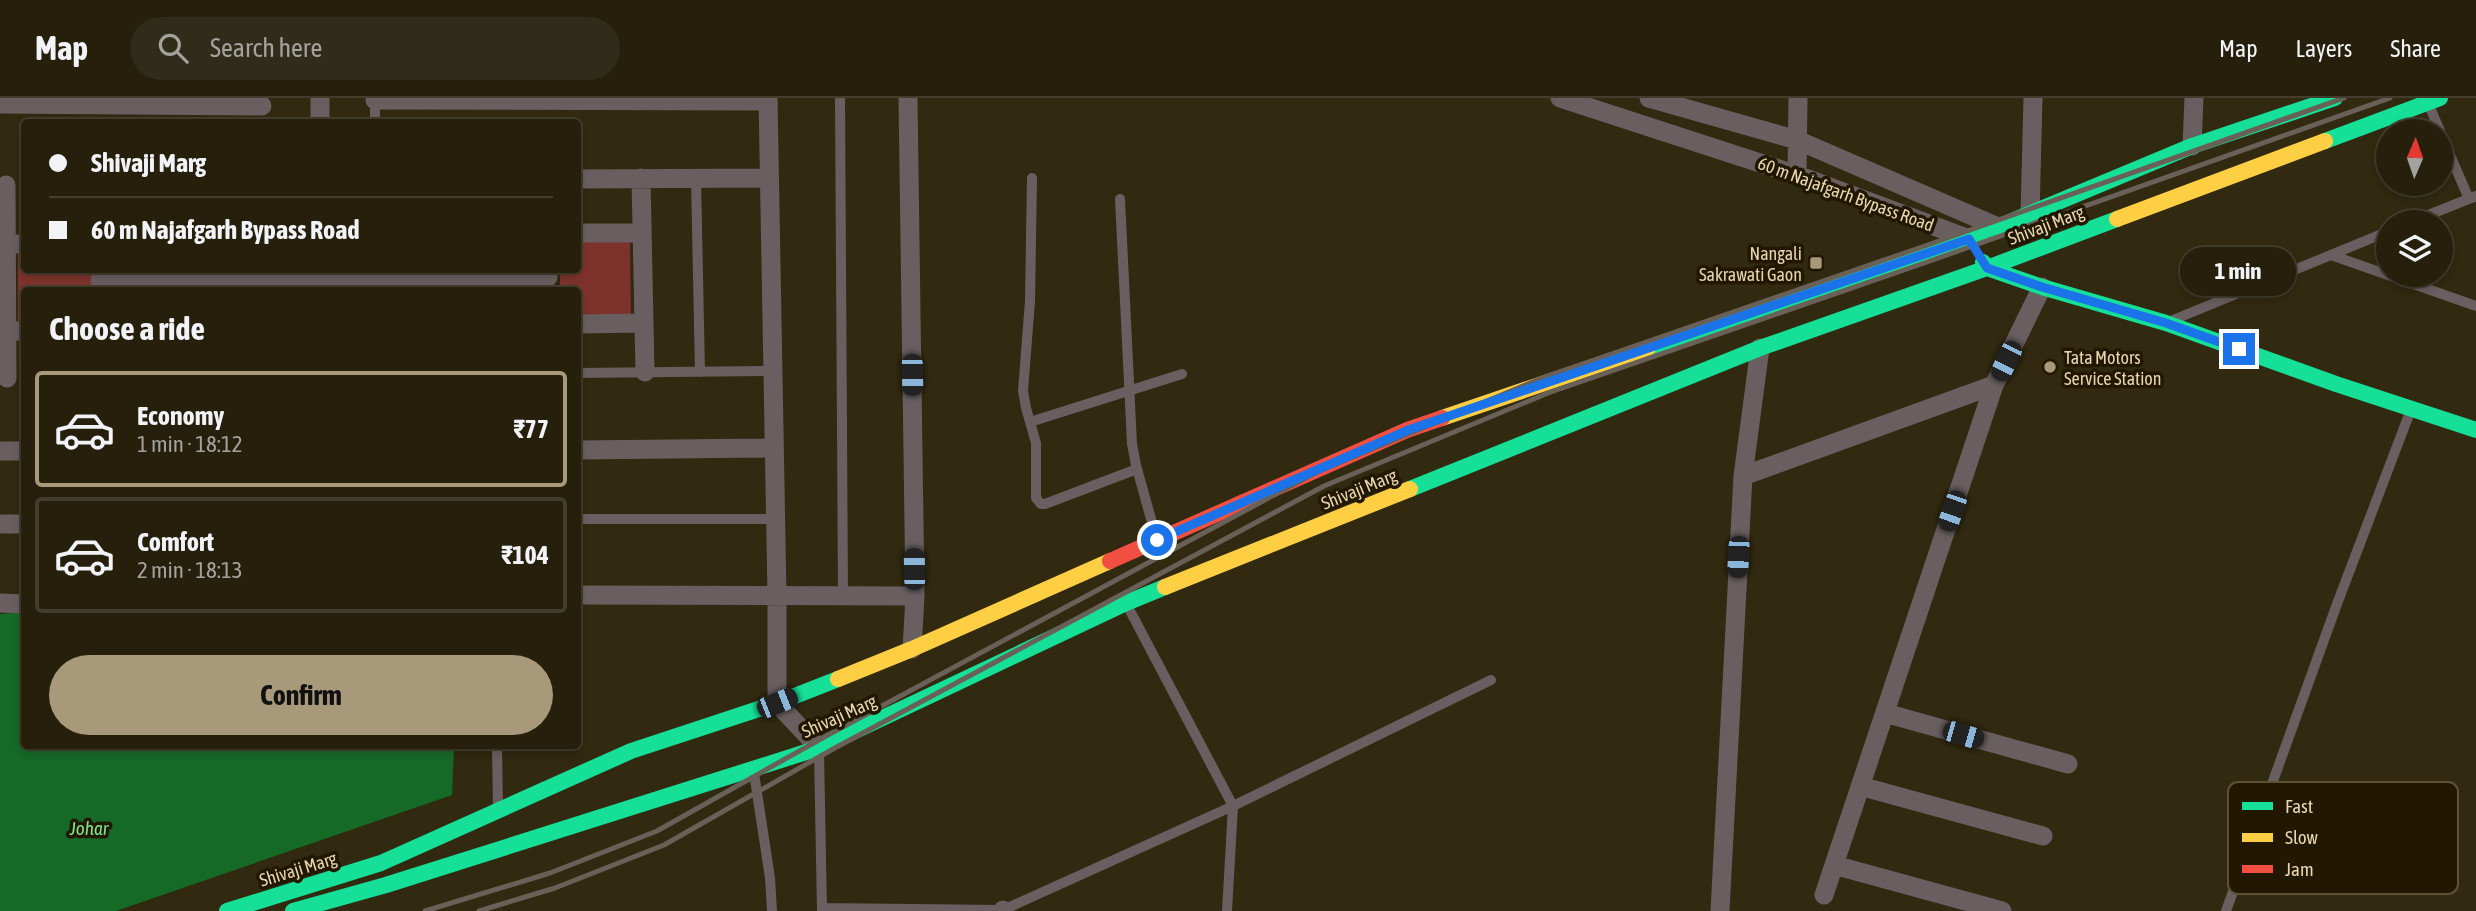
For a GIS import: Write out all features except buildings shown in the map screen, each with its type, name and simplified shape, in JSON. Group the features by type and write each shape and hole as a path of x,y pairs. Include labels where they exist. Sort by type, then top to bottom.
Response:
{"main road":[{"name":"Shivaji Marg","path":"293,911 386,886 819,748 1126,603 1760,348 1987,268 2030,215 2192,146 2315,102 2334,98"},
{"name":"Shivaji Marg","path":"227,911 380,863 631,751 777,703 912,649 1408,430 1969,239 2008,241 2434,100"},
{"path":"1969,239 1987,268 2166,323 2476,430"}],"street":[{"path":"320,98 320,119"},
{"path":"908,98 915,596 912,649"},
{"name":"60 m Najafgarh Bypass Road","path":"1560,98 1582,101 1797,175 1969,239"},
{"name":"60 m Najafgarh Bypass Road","path":"1649,98 1797,140 2008,241"},
{"path":"1797,175 1798,98"},
{"path":"2030,215 2033,98"},
{"path":"2192,146 2194,98"},
{"path":"375,99 768,99 777,703 819,748"},
{"path":"0,104 262,109"},
{"path":"581,179 769,177"},
{"path":"641,178 645,372"},
{"path":"10,185 15,244 16,331 10,378"},
{"path":"581,233 642,233"},
{"path":"100,280 548,279"},
{"path":"1824,895 1994,385 2042,287"},
{"path":"581,324 644,323"},
{"path":"1720,911 1743,475 1760,348"},
{"path":"1743,475 1994,385"},
{"path":"581,450 774,448"},
{"path":"0,451 21,451"},
{"path":"0,524 21,524"},
{"path":"581,595 915,596"},
{"path":"0,603 21,604"},
{"path":"1885,713 2068,764"},
{"path":"1860,786 2043,836"},
{"path":"1834,864 2002,911"}],"lane":[{"path":"840,98 843,596"},
{"path":"375,99 375,119"},
{"path":"2434,100 2438,119"},
{"path":"2440,210 2472,197 2454,160"},
{"path":"696,178 700,372"},
{"path":"1032,178 1030,301 1023,391 1037,453 1036,498 1041,504 1137,469"},
{"path":"1120,200 1132,444 1157,540"},
{"path":"2166,323 2376,236"},
{"path":"2331,255 2476,306"},
{"path":"581,373 773,371"},
{"path":"1030,422 1182,374"},
{"path":"2273,782 2411,409"},
{"path":"581,519 775,519"},
{"path":"1126,603 1233,806 1227,911"},
{"path":"819,748 822,910 1003,910 1233,806 1491,680"},
{"path":"497,749 498,811"},
{"path":"754,769 770,878 772,911"},
{"path":"2226,911 2232,894"}],"shaded area":[{"path":"581,241 630,241 631,317 581,318 581,287 560,287 560,273 581,273"},
{"path":"18,250 21,250 21,273 95,273 95,287 21,287 21,327 18,327"}],"water":[{"name":"Johar","path":"21,602 21,749 454,749 452,795 116,911 0,911 0,614 14,613"}],"railway":[{"path":"425,911 550,873 657,831 826,736 1317,472 1542,378 2344,98"},
{"path":"479,911 555,888 664,845 833,749 1324,486 1548,393 2390,98"}],"traffic: fast":[{"path":"1648,348 1969,239 2192,146 2335,98"},
{"path":"2325,141 2440,98"},
{"path":"1410,489 1760,348 2117,219"},
{"path":"1983,262 1987,268 2042,287 2166,323 2336,384 2476,430"},
{"path":"293,911 386,885 819,748 1165,587"},
{"path":"227,911 381,863 631,751 777,703 838,679"}],"traffic: slow":[{"path":"2117,219 2325,141"},
{"path":"1442,418 1648,348"},
{"path":"1165,587 1410,489"},
{"path":"838,679 1110,561"}],"traffic: jam":[{"path":"1110,561 1407,430 1442,418"}],"place":[{"name":"Nangali Sakrawati Gaon","path":"1816,263"},
{"name":"Tata Motors Service Station","path":"2050,367"}],"route":[{"path":"1157,540 1408,430 1969,239 1987,268 2166,323 2239,349"}]}
